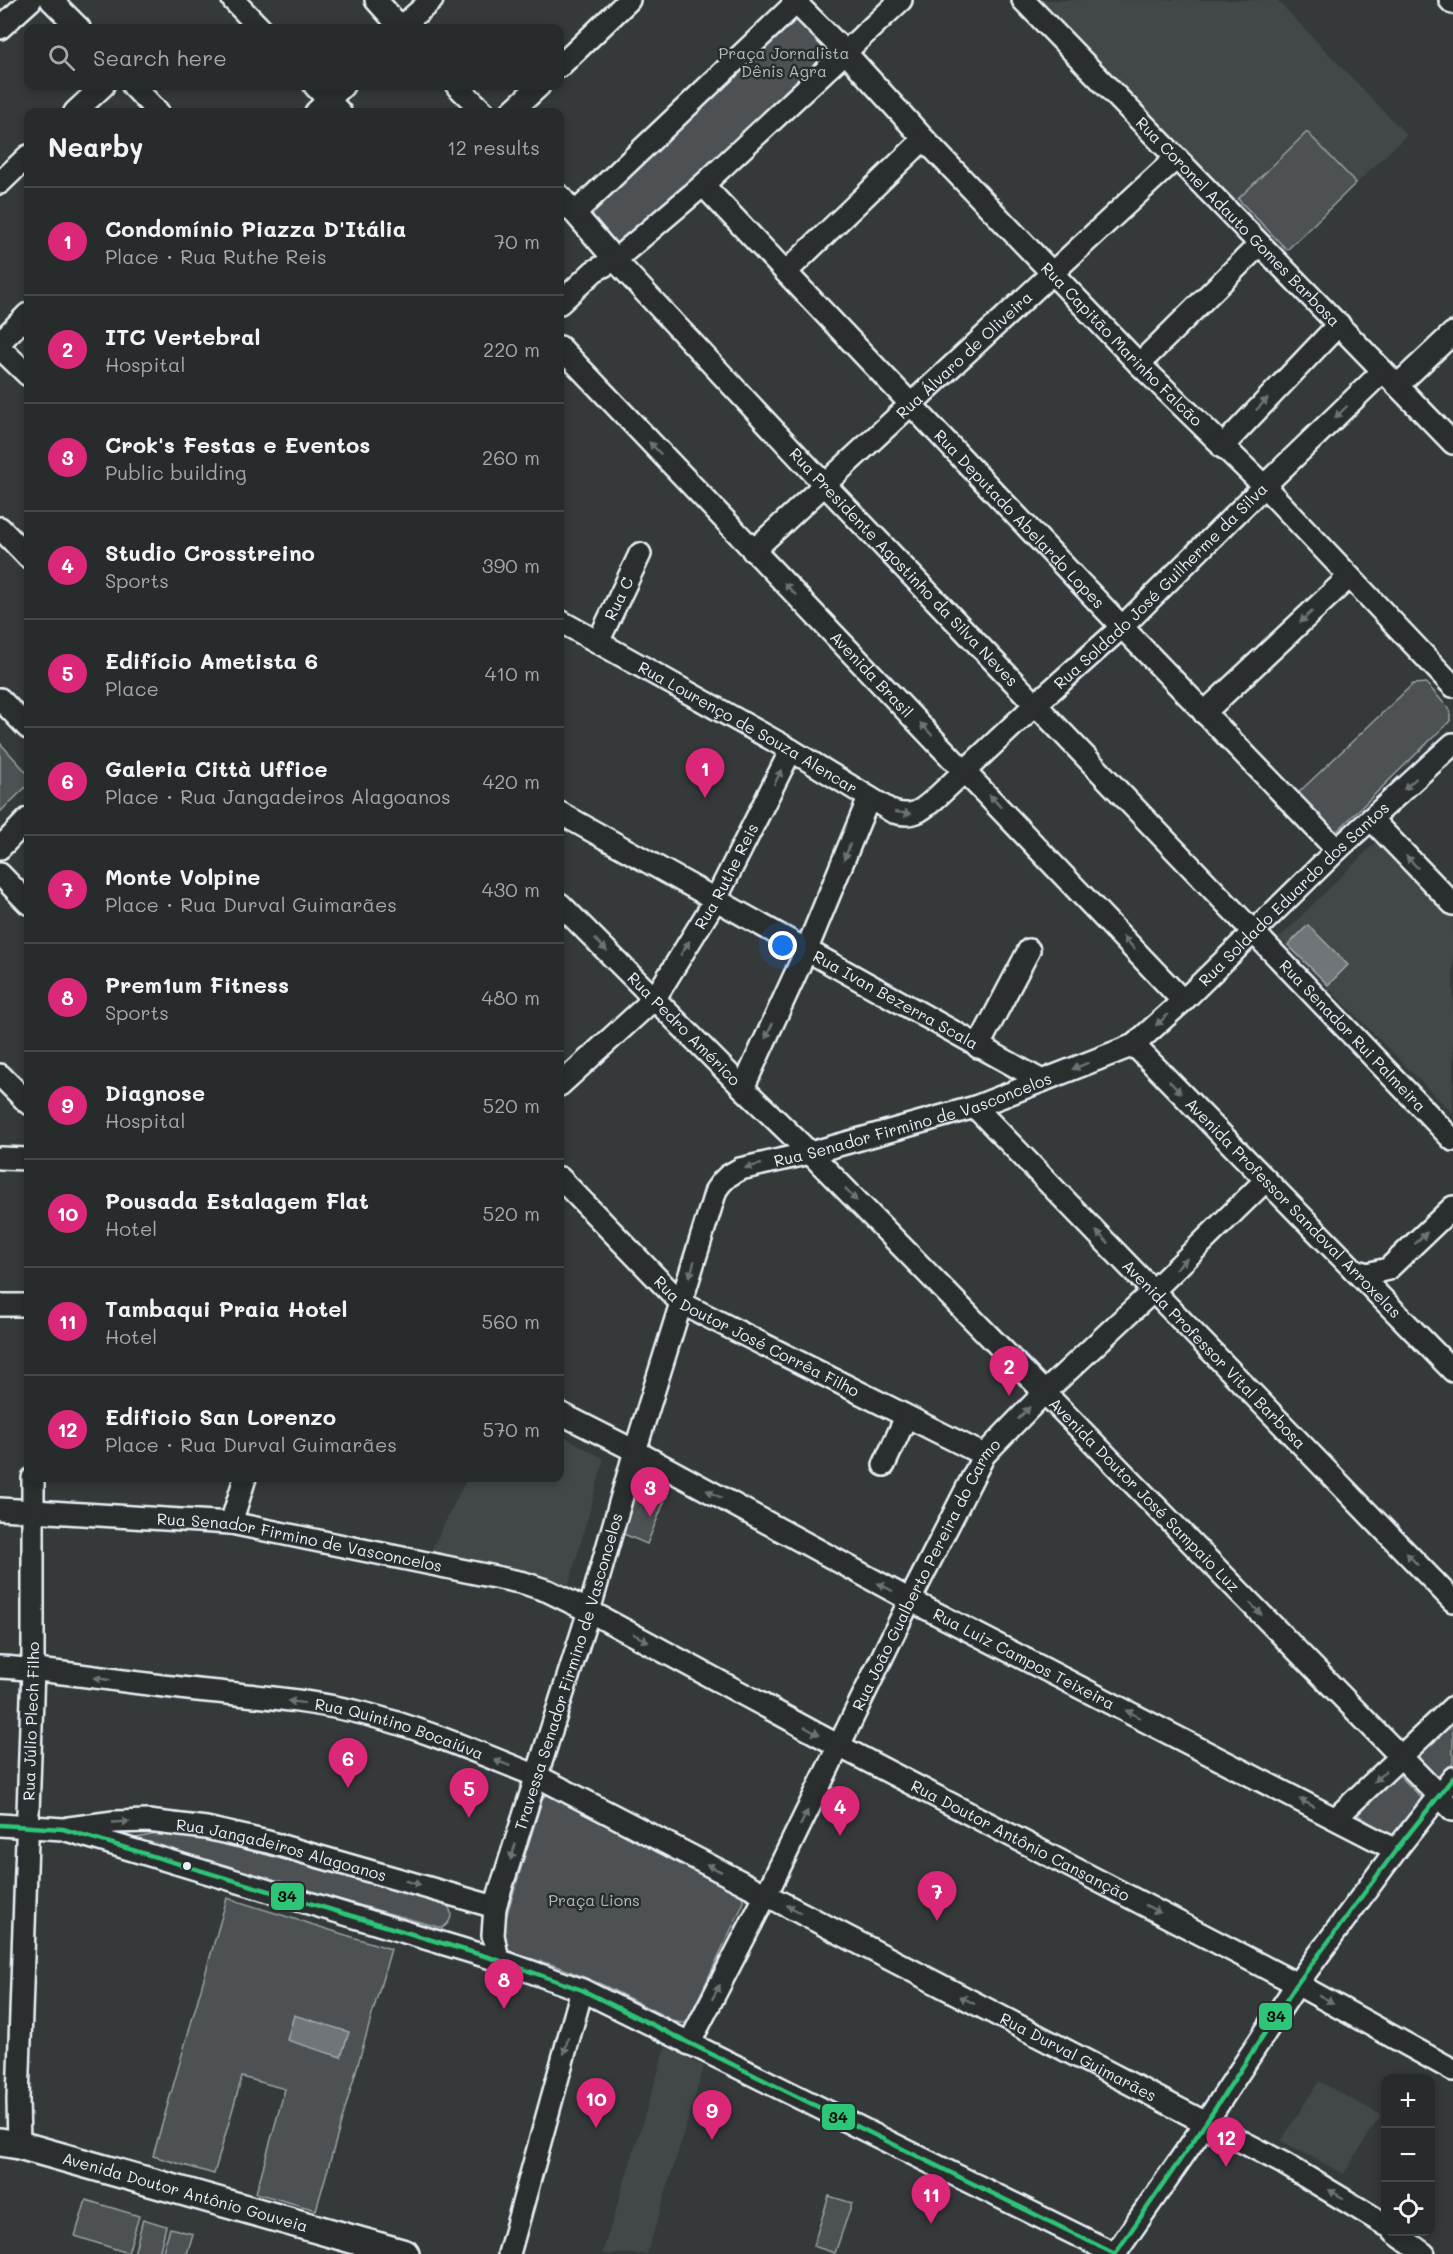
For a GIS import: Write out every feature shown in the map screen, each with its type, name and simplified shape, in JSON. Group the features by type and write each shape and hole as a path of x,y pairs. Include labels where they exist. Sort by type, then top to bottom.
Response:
{"main road":[{"name":"Avenida Doutor Antônio Gouveia","path":"10,2143 405,2254"}],"street":[{"path":"0,28 31,0"},
{"path":"51,0 75,24"},
{"path":"233,0 256,24"},
{"path":"376,0 397,24"},
{"path":"405,24 432,0"},
{"path":"564,62 629,0"},
{"path":"564,299 594,271 615,260 703,185 901,0"},
{"name":"Rua Coronel Adauto Gomes Barbosa","path":"1023,0 1453,443"},
{"path":"575,213 796,1"},
{"name":"Rua Capitão Marinho Falcão","path":"796,1 1139,364 1264,486 1453,686"},
{"path":"79,108 100,90"},
{"path":"137,90 154,108"},
{"path":"461,90 480,108"},
{"path":"515,108 535,90"},
{"path":"786,272 924,139"},
{"name":"Rua Álvaro de Oliveira","path":"753,550 1176,158"},
{"path":"0,183 24,160"},
{"name":"Rua Deputado Abelardo Lopes","path":"703,185 1337,850"},
{"name":"Rua Presidente Agostinho da Silva Neves","path":"564,201 615,260 824,484 1252,932"},
{"path":"1139,364 1259,245"},
{"path":"0,342 24,319"},
{"path":"1222,447 1339,324"},
{"name":"Rua Soldado José Guilherme da Silva","path":"937,797 1122,627 1264,486 1390,378 1453,333"},
{"path":"0,348 24,371"},
{"name":"Avenida Brasil","path":"564,351 1183,1001"},
{"path":"0,528 24,553"},
{"name":"Rua C","path":"598,642 640,554"},
{"path":"1204,713 1349,577"},
{"name":"Rua Lourenço de Souza Alencar","path":"564,623 791,750 893,812 909,815 924,808 937,797"},
{"path":"0,699 24,724"},
{"name":"Rua Soldado Eduardo dos Santos","path":"1134,1045 1183,1001 1337,850 1453,744"},
{"name":"Rua Ruthe Reis","path":"564,1081 655,998 716,899 791,750"},
{"path":"743,1088 806,951 869,798"},
{"name":"Rua Ivan Bezerra Scala","path":"564,815 1042,1081"},
{"path":"1371,819 1453,904"},
{"path":"0,848 24,823"},
{"path":"0,874 24,899"},
{"name":"Rua Pedro Américo","path":"564,908 810,1153"},
{"name":"Rua Senador Rui Palmeira","path":"1252,932 1453,1140"},
{"path":"978,1047 1029,950"},
{"name":"Rua Senador Firmino de Vasconcelos","path":"709,1213 717,1190 728,1176 740,1169 810,1153 975,1107 1134,1045"},
{"name":"Avenida Professor Sandoval Arroxelas","path":"1134,1045 1453,1371"},
{"path":"0,1075 24,1099"},
{"name":"Avenida Professor Vital Barbosa","path":"975,1107 1453,1601"},
{"name":"Avenida Doutor José Sampaio Luz","path":"810,1153 1446,1803"},
{"path":"0,1158 24,1159"},
{"name":"Rua João Gualberto Pereira do Carmo","path":"688,2044 766,1895 910,1600 984,1455 1044,1393 1154,1290 1266,1180"},
{"name":"Rua Doutor José Corrêa Filho","path":"564,1182 681,1303 984,1455"},
{"path":"1354,1270 1367,1274 1388,1269 1453,1207"},
{"name":"Travessa Senador Firmino de Vasconcelos","path":"498,1960 493,1935 495,1906 589,1611 635,1451 709,1213"},
{"path":"1388,1269 1383,1289 1389,1306"},
{"path":"0,1305 24,1305"},
{"name":"Rua Luiz Campos Teixeira","path":"564,1415 910,1600 1396,1850"},
{"path":"884,1465 906,1417"},
{"name":"Rua Júlio Plech Filho","path":"10,2143 19,2088 33,1669 33,1482"},
{"path":"231,1523 244,1482"},
{"name":"Rua Senador Firmino de Vasconcelos","path":"0,1509 231,1523 524,1583 548,1591 589,1611"},
{"name":"Rua Doutor Antônio Cansanção","path":"589,1611 839,1746 1297,1984 1453,2070"},
{"name":"Rua Quintino Bocaiúva","path":"0,1667 33,1669 324,1705 366,1714 426,1733 537,1776 766,1895"},
{"path":"1336,1818 1453,1707"},
{"path":"1115,2254 1205,2124 1297,1984 1396,1850 1446,1803 1453,1778"},
{"name":"Rua Jangadeiros Alagoanos","path":"63,1829 114,1822 148,1821 206,1828 268,1842 495,1906"},
{"name":"Rua Jangadeiros Alagoanos","path":"0,1825 63,1829 498,1960 582,1990 1115,2254"},
{"name":"Rua Durval Guimarães","path":"766,1895 1283,2163 1381,2222"},
{"path":"509,2254 582,1990"},
{"path":"1400,2236 1425,2254"}],"shaded area":[{"path":"1039,0 1277,0 1407,135 1283,254"},
{"path":"1378,840 1453,917 1453,1114 1279,938"},
{"path":"1308,925 1348,965 1328,985 1288,945"},
{"path":"564,1436 604,1459 567,1592 430,1553 465,1482 564,1482"},
{"path":"294,2015 349,2032 341,2057 287,2040"},
{"path":"666,2046 704,2067 647,2254 602,2254"},
{"path":"1319,2081 1381,2115 1344,2174 1281,2141"}],"green space":[{"name":"Praça Jornalista Dênis Agra","path":"796,3 845,52 615,260 575,213"},
{"path":"1307,132 1356,183 1287,250 1238,199"},
{"path":"1426,683 1450,710 1450,721 1335,833 1298,803 1300,791 1413,684"},
{"path":"0,743 24,770 24,789 0,812"},
{"path":"636,1479 667,1495 647,1544 619,1532"},
{"path":"1453,1712 1453,1763 1442,1780 1436,1780 1413,1759"},
{"path":"1393,1769 1424,1800 1393,1839 1350,1809"},
{"name":"Praça Lions","path":"550,1793 557,1794 742,1896 744,1902 687,2023 672,2020 603,1985 557,1966 507,1952 499,1940 543,1797"},
{"path":"163,1833 195,1835 447,1905 450,1918 442,1928 124,1840"},
{"path":"227,1898 391,1949 316,2210 256,2193 285,2089 242,2077 214,2174 153,2156"},
{"path":"829,2196 852,2203 835,2253 813,2246"},
{"path":"86,2200 139,2216 128,2253 75,2236"},
{"path":"143,2219 166,2226 159,2254 134,2254"},
{"path":"170,2228 193,2234 187,2254 162,2254"}],"transit line":[{"name":"34","path":"0,1825 63,1829 498,1960 582,1990 1115,2254 1205,2124 1297,1984 1396,1850 1453,1778"}],"place":[{"name":"Condomínio Piazza D'Itália","path":"705,798"},
{"name":"ITC Vertebral","path":"1009,1396"},
{"name":"Crok's Festas e Eventos","path":"650,1517"},
{"name":"Galeria Città Uffice","path":"348,1788"},
{"name":"Edifício Ametista 6","path":"469,1818"},
{"name":"Studio Crosstreino","path":"840,1836"},
{"name":"Monte Volpine","path":"937,1921"},
{"name":"Prem1um Fitness","path":"504,2009"},
{"name":"Pousada Estalagem Flat","path":"596,2128"},
{"name":"Diagnose","path":"712,2140"},
{"name":"Edificio San Lorenzo","path":"1226,2167"},
{"name":"Tambaqui Praia Hotel","path":"931,2224"}]}
